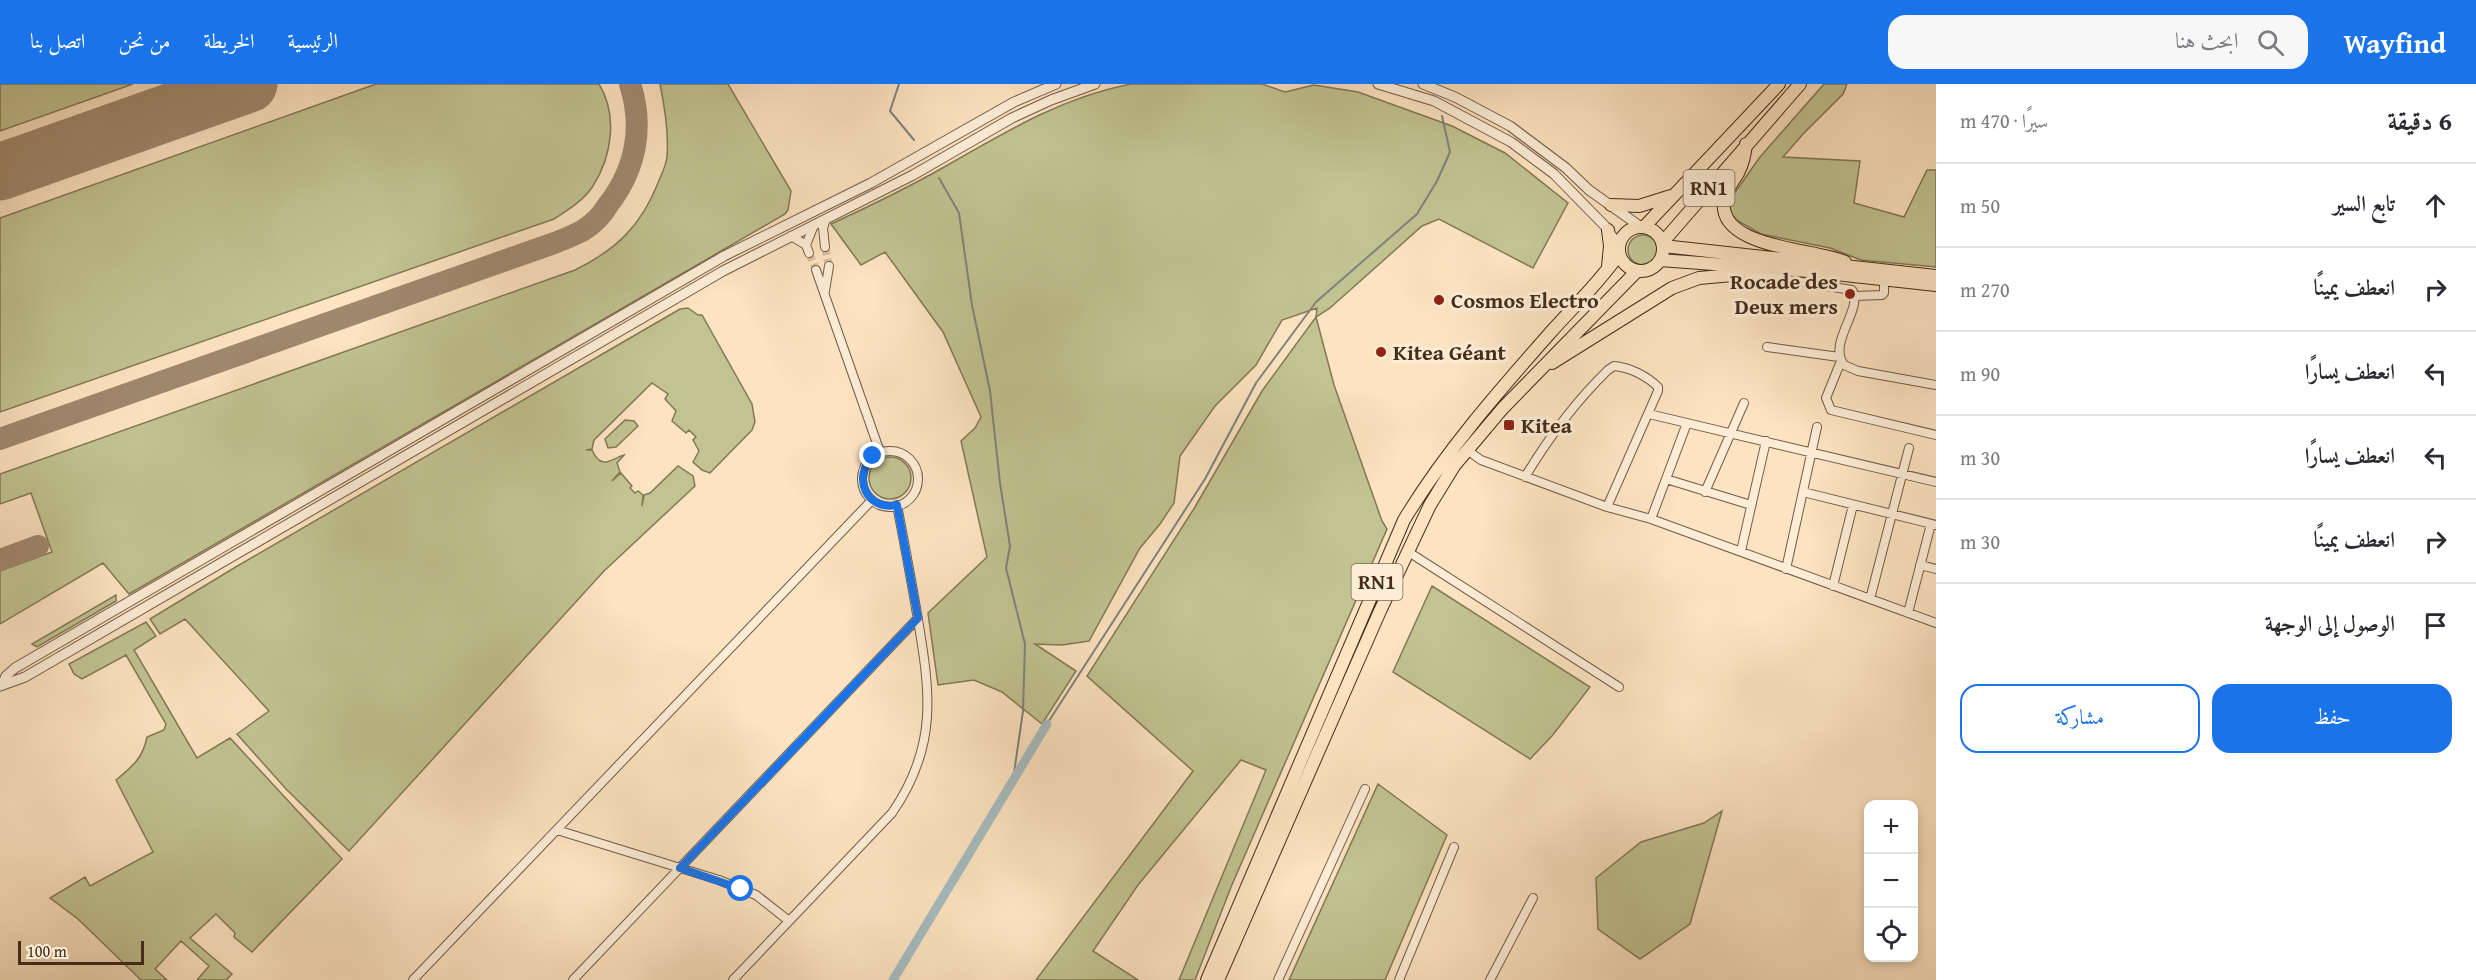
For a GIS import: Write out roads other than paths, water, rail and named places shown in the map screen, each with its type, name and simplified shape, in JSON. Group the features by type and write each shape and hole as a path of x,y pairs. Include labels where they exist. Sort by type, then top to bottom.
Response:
{"highway":[{"name":"RN1","path":"1207,980 1404,520 1448,454 1608,269 1619,250 1624,234 1642,227 1779,84"},
{"name":"RN1","path":"1218,980 1407,551 1430,505 1467,450 1538,370 1637,271 1648,270 1660,260 1663,244 1746,144 1800,84"},
{"path":"1746,144 1742,164 1724,200 1725,216 1734,229 1750,238 1828,255 1857,267"},
{"path":"1611,205 1639,206 1675,195"},
{"path":"1642,227 1656,232 1663,244 1936,276"},
{"path":"1608,230 1610,253 1608,269"},
{"path":"1619,250 1625,265 1637,271"},
{"path":"1660,260 1748,271 1808,271 1936,285"},
{"path":"1538,370 1573,351 1672,288 1699,278 1748,271"}],"street":[{"path":"1,686 9,673 25,663 738,248 882,177 1006,106 1056,84"},
{"path":"1,686 25,677 687,291 913,175 1012,118 1051,100 1095,84"},
{"path":"1378,84 1434,101 1511,142 1554,174 1608,230 1619,250"},
{"path":"1424,84 1455,97 1510,126 1566,168 1589,190 1642,227"},
{"path":"825,247 823,228 826,219"},
{"path":"791,236 808,249 814,225"},
{"path":"824,293 829,266"},
{"path":"816,270 880,452"},
{"path":"1748,271 1783,281 1852,290 1855,296 1841,340 1840,359 1826,398 1831,410 1936,435"},
{"path":"694,274 700,284"},
{"path":"681,281 687,291"},
{"path":"1855,296 1882,295 1884,281"},
{"path":"1767,347 1840,359 1844,365 1858,370 1936,385"},
{"path":"1525,477 1556,427 1578,401 1614,366 1622,367 1647,378 1658,387 1658,391 1607,507"},
{"path":"1705,492 1744,403"},
{"path":"1649,414 1936,482"},
{"path":"1651,519 1687,423"},
{"path":"1786,569 1817,427"},
{"path":"1741,551 1766,441"},
{"path":"1870,599 1909,448"},
{"path":"1467,450 1481,460 1525,477 1607,507 1651,519 1936,623"},
{"path":"880,452 898,452 906,456 916,470 918,479 912,495 897,505 884,506 872,500 863,486 863,470 867,462 880,452"},
{"path":"1666,479 1751,505"},
{"path":"1803,492 1933,524 1908,612"},
{"path":"413,980 872,500"},
{"path":"733,980 885,820 909,787 922,748 928,712 924,654 897,505"},
{"path":"1833,586 1853,505"},
{"path":"1407,551 1619,687"},
{"path":"1920,565 1936,569"},
{"path":"573,980 918,618"},
{"path":"1278,980 1365,789"},
{"path":"557,830 719,880 756,895 789,921"},
{"path":"1399,980 1455,848"},
{"path":"1490,980 1533,897"}],"waterway":[{"path":"899,84 890,111 914,140"},
{"path":"1047,724 1205,479 1256,383 1316,302 1417,214 1437,181 1450,152 1442,116"},
{"path":"939,178 959,213 972,305 990,391 1000,483 1010,546 1006,568 1025,644 1023,711 1013,780"},
{"path":"893,980 1047,724"}],"tunnel":[{"path":"825,247 829,266"},
{"path":"809,253 816,270"}],"place":[{"name":"Rocade des Deux mers","path":"1850,294"},
{"name":"Cosmos Electro","path":"1439,300"},
{"name":"Kitea Géant","path":"1381,352"},
{"name":"Kitea","path":"1509,425"}]}
